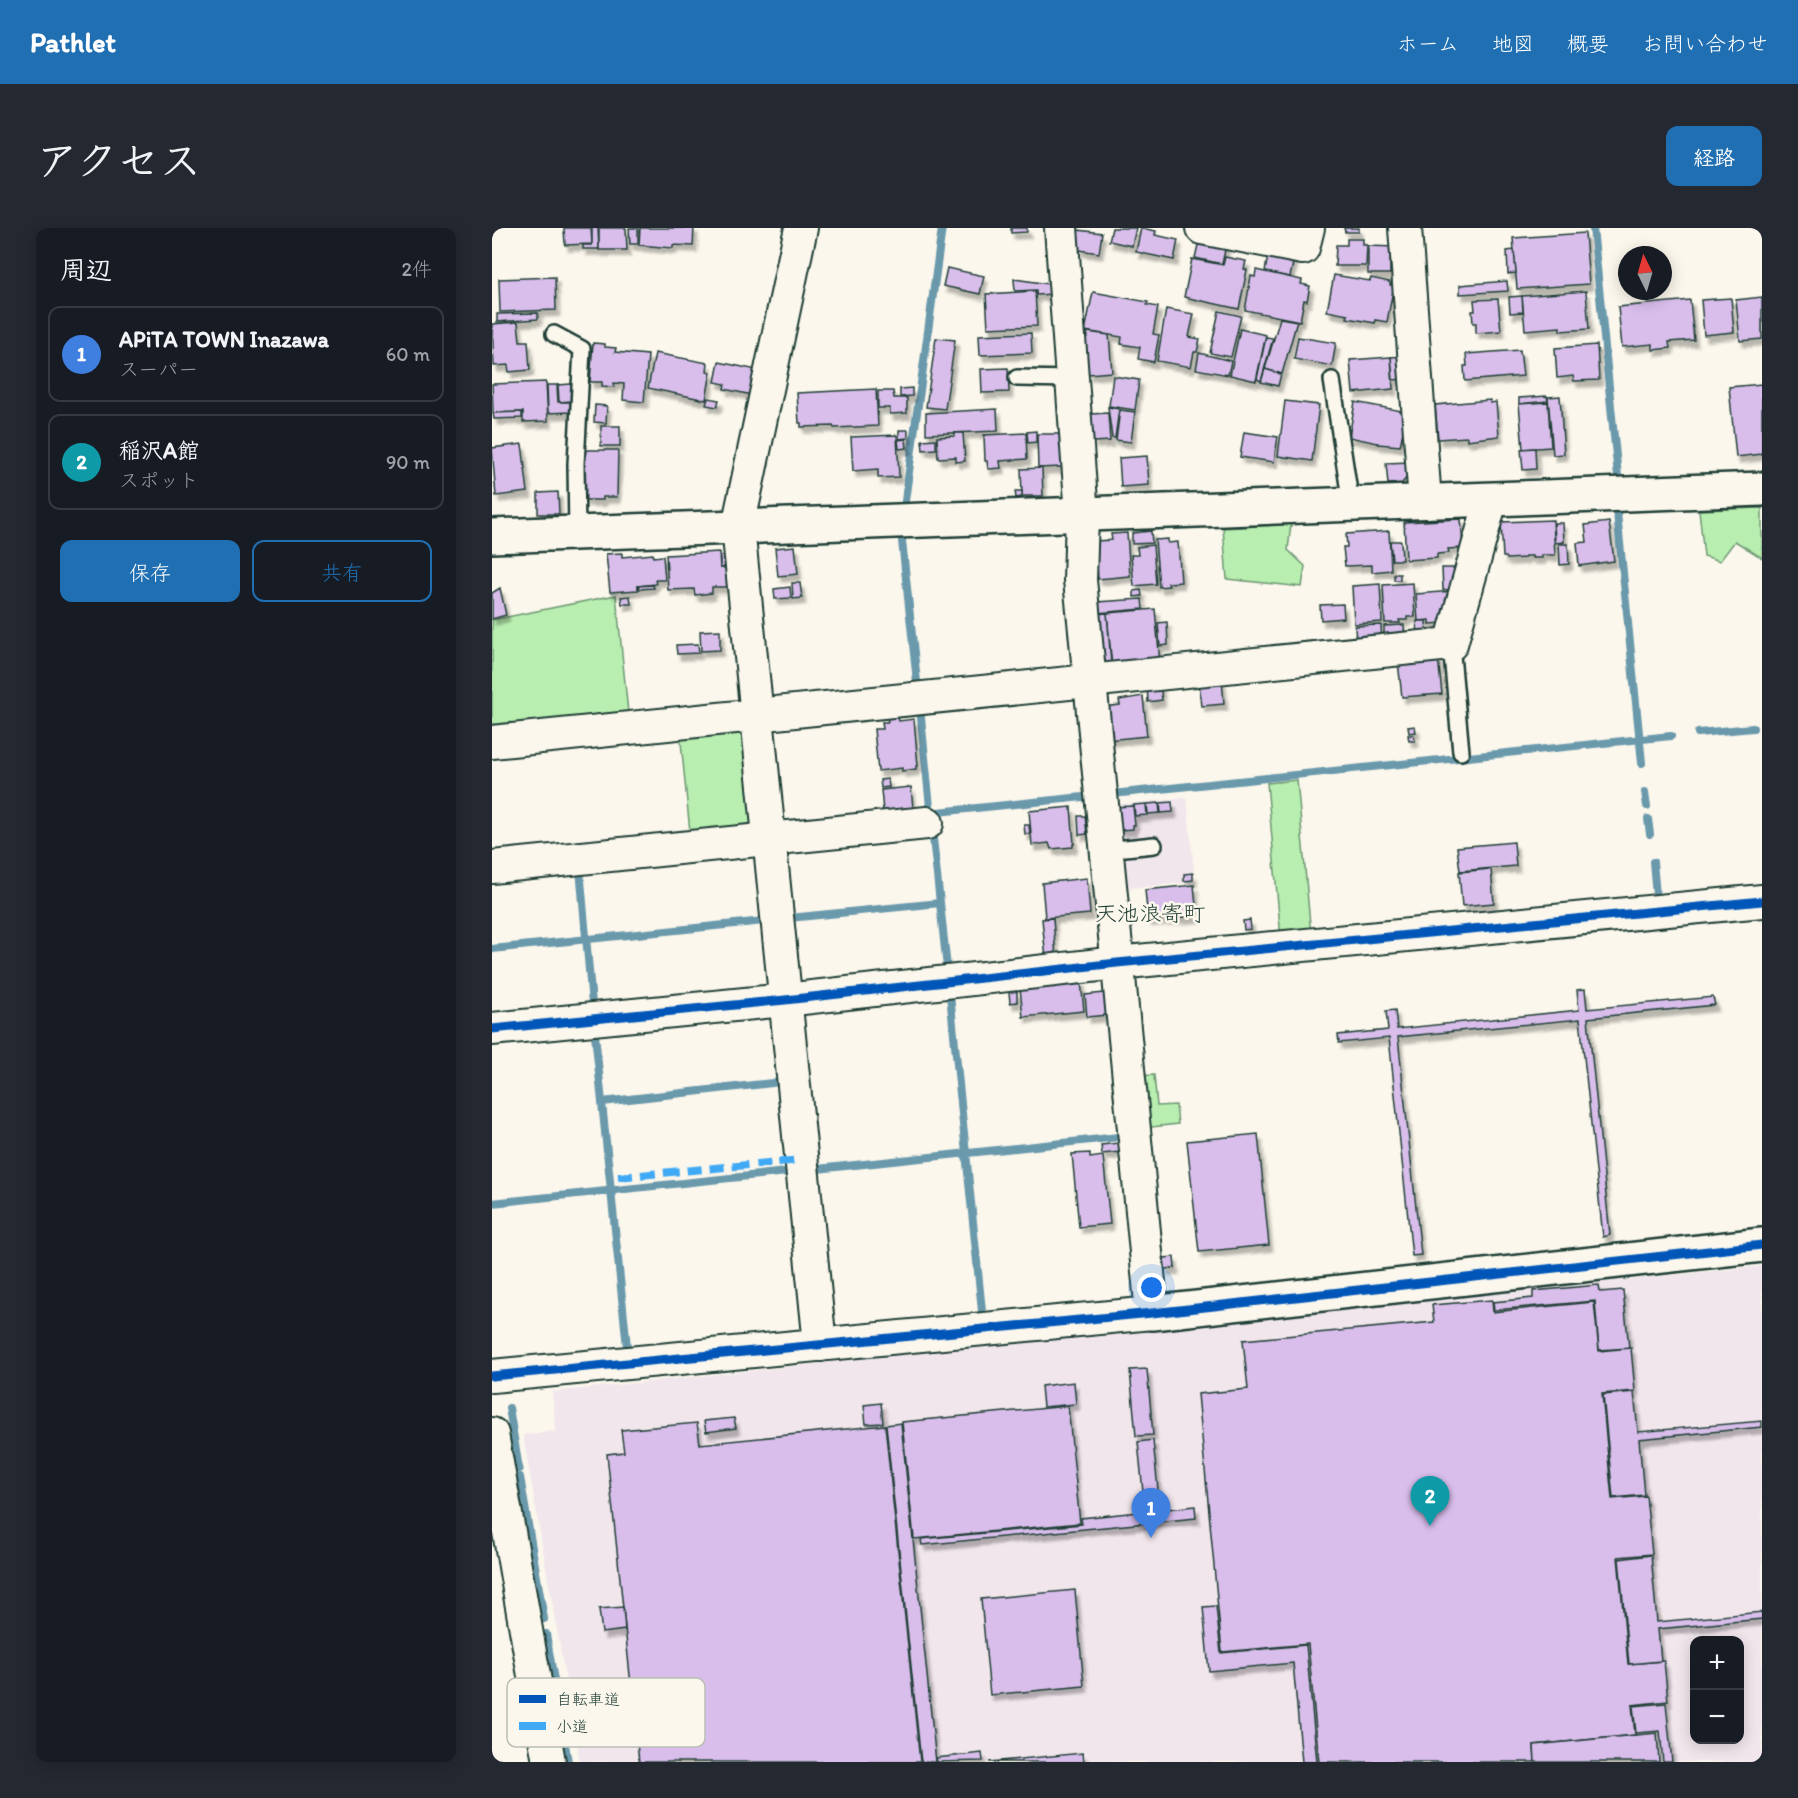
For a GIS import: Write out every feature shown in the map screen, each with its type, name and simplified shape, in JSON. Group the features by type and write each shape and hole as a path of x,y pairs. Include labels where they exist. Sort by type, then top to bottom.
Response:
{"street":[{"path":"801,228 738,527 820,1345"},
{"path":"1061,228 1082,515 1080,580 1152,1313"},
{"path":"1202,228 1303,248 1308,228"},
{"path":"1405,228 1425,502"},
{"path":"499,543 577,533 1762,489"},
{"path":"492,742 1451,644 1491,500"},
{"path":"492,867 927,823"},
{"path":"492,1029 785,1000 1117,963 1762,901"},
{"path":"492,1376 1152,1313 1762,1245"},
{"path":"492,1434 534,1678"},
{"path":"546,1747 549,1762"}],"lane":[{"path":"554,334 582,349 576,464 577,533"},
{"path":"1017,378 1072,379"},
{"path":"1332,380 1351,505"},
{"path":"1451,644 1461,752"},
{"path":"1106,850 1154,845"}],"shaded area":[{"path":"1187,798 1195,882 1119,889 1111,805"},
{"path":"1762,1266 1762,1762 580,1762 577,1747 705,1747 705,1678 565,1678 523,1435 556,1431 552,1392"}],"green space":[{"path":"1762,508 1762,558 1735,541 1720,561 1704,556 1699,510"},
{"path":"1291,524 1288,550 1305,566 1302,587 1227,579 1223,528"},
{"path":"616,595 629,722 492,736 492,620"},
{"path":"736,726 746,733 755,825 690,832 680,732"},
{"path":"1297,780 1311,935 1281,938 1267,783"},
{"path":"1154,1075 1157,1106 1176,1105 1178,1124 1143,1128 1138,1076"}],"building":[{"path":"564,228 591,228 592,244 565,245"},
{"path":"592,228 598,228 599,249 583,249 583,245 592,245"},
{"path":"599,228 626,228 627,250 599,250"},
{"path":"629,228 638,228 638,244 630,244"},
{"path":"640,228 694,228 693,246 673,245 673,248 639,245"},
{"path":"1011,228 1027,228 1027,232 1011,233"},
{"path":"1112,228 1136,228 1132,246 1109,241"},
{"path":"1141,228 1156,231 1155,235 1178,240 1174,260 1136,252"},
{"path":"1344,228 1359,228 1359,232 1345,232"},
{"path":"1077,230 1102,233 1099,253 1079,250"},
{"path":"1585,233 1589,284 1517,289 1513,238"},
{"path":"1200,236 1227,241 1222,264 1195,258"},
{"path":"1347,239 1363,239 1363,245 1367,245 1366,266 1335,266 1336,245 1347,245"},
{"path":"1368,246 1395,247 1395,261 1390,261 1390,274 1368,274"},
{"path":"1269,249 1295,254 1290,277 1265,272"},
{"path":"1514,250 1516,273 1508,274 1507,251"},
{"path":"1225,257 1246,261 1244,269 1247,270 1239,309 1184,297 1192,259 1223,265"},
{"path":"947,268 984,276 980,294 943,286"},
{"path":"1256,270 1302,280 1301,284 1310,286 1307,301 1304,300 1300,321 1245,310 1251,276 1255,277"},
{"path":"1334,275 1370,281 1371,278 1394,285 1387,322 1375,320 1375,323 1347,318 1348,315 1327,311"},
{"path":"555,277 556,310 500,312 499,279"},
{"path":"1014,279 1056,285 1056,294 1036,295 1036,290 1015,291"},
{"path":"1507,281 1508,291 1460,294 1460,285"},
{"path":"1035,291 1037,326 988,328 986,294"},
{"path":"1586,291 1589,329 1560,331 1560,327 1525,330 1522,296"},
{"path":"1093,292 1148,302 1147,305 1158,307 1153,334 1159,335 1154,362 1138,359 1140,347 1121,344 1122,337 1085,331"},
{"path":"1522,296 1523,312 1510,313 1509,297"},
{"path":"1762,297 1762,339 1740,341 1736,300"},
{"path":"1731,298 1734,332 1704,335 1701,300"},
{"path":"1498,299 1501,331 1476,333 1472,311 1475,311 1474,300"},
{"path":"1690,300 1694,340 1669,342 1670,348 1653,350 1653,344 1622,347 1618,307"},
{"path":"1166,309 1194,314 1189,337 1200,339 1191,367 1157,361"},
{"path":"1219,311 1241,316 1231,357 1210,353"},
{"path":"538,313 538,319 497,322 497,314"},
{"path":"1280,318 1297,321 1282,374 1265,369"},
{"path":"518,322 520,341 528,341 530,370 509,372 508,365 494,366 492,324"},
{"path":"1240,329 1266,335 1256,381 1230,375"},
{"path":"1087,332 1109,335 1112,372 1088,374 1085,338 1088,337"},
{"path":"1031,333 1032,353 980,355 979,335"},
{"path":"1266,337 1273,338 1261,381 1257,379"},
{"path":"1298,337 1336,343 1332,366 1294,359"},
{"path":"936,338 955,340 945,409 926,407"},
{"path":"593,343 616,348 615,352 648,355 644,402 623,400 624,384 614,383 614,387 602,386 602,382 590,382"},
{"path":"1597,345 1599,380 1574,381 1573,376 1557,378 1555,348"},
{"path":"1520,350 1523,376 1465,381 1466,354"},
{"path":"655,353 708,363 707,371 711,372 706,400 648,388"},
{"path":"1199,353 1231,361 1228,375 1196,369"},
{"path":"1402,356 1404,379 1393,380 1391,357"},
{"path":"1391,357 1393,389 1353,393 1350,360"},
{"path":"719,362 757,370 752,395 724,389 725,384 715,382"},
{"path":"1008,368 1009,392 982,393 981,369"},
{"path":"1265,369 1281,374 1278,386 1261,382"},
{"path":"1113,376 1139,380 1135,410 1109,406"},
{"path":"546,382 548,421 523,422 523,412 493,413 492,384"},
{"path":"571,384 572,401 559,402 558,385"},
{"path":"1762,384 1762,454 1736,457 1729,387"},
{"path":"547,385 557,385 558,402 570,402 571,412 548,413"},
{"path":"912,388 912,396 900,397 900,389"},
{"path":"876,389 878,426 801,427 799,423 797,393"},
{"path":"878,391 893,391 894,398 907,398 907,413 890,414 890,408 878,408"},
{"path":"1547,396 1548,401 1519,404 1519,398"},
{"path":"1560,396 1564,454 1553,455 1548,397"},
{"path":"708,398 719,400 717,407 706,405"},
{"path":"1490,400 1490,403 1496,402 1499,436 1467,440 1467,437 1438,439 1435,405"},
{"path":"1285,401 1319,405 1312,461 1278,456"},
{"path":"1355,402 1407,412 1400,446 1378,444 1349,437"},
{"path":"1548,402 1551,447 1523,449 1519,404"},
{"path":"595,405 607,406 606,423 594,422"},
{"path":"1108,407 1119,409 1115,438 1112,438"},
{"path":"997,409 998,431 926,434 926,413"},
{"path":"1120,410 1135,412 1131,442 1116,440"},
{"path":"522,412 522,418 494,419 493,413"},
{"path":"1108,413 1110,441 1093,442 1091,414"},
{"path":"601,426 620,426 620,446 601,446"},
{"path":"899,430 908,430 908,438 899,439"},
{"path":"1036,431 1036,442 1028,443 1027,432"},
{"path":"1244,432 1278,437 1274,462 1240,457"},
{"path":"955,433 963,433 965,461 956,462 956,457 938,458 937,437 955,436"},
{"path":"1026,433 1027,459 1000,461 1001,468 988,469 987,461 985,461 984,435"},
{"path":"1037,434 1061,434 1063,467 1038,468"},
{"path":"897,435 899,477 878,478 878,469 853,471 851,437"},
{"path":"906,439 907,448 899,449 898,440"},
{"path":"936,439 936,449 923,450 922,440"},
{"path":"522,444 528,492 496,496 492,448"},
{"path":"1535,448 1536,469 1523,470 1521,449"},
{"path":"585,450 618,450 617,497 584,500"},
{"path":"1147,456 1149,485 1121,487 1119,458"},
{"path":"1410,462 1411,473 1402,483 1388,484 1386,463"},
{"path":"1042,468 1043,496 1022,496 1021,469"},
{"path":"1015,491 1022,491 1022,497 1016,498"},
{"path":"558,492 559,514 538,514 538,493"},
{"path":"1461,519 1463,548 1448,549 1449,553 1437,554 1437,558 1406,560 1404,522"},
{"path":"1553,520 1555,555 1542,555 1542,558 1525,556 1525,558 1507,559 1503,557 1501,522"},
{"path":"1609,522 1614,561 1579,566 1577,543 1587,542 1585,525"},
{"path":"1554,523 1563,523 1564,542 1555,543"},
{"path":"1151,531 1152,543 1132,544 1132,533"},
{"path":"1389,531 1391,570 1372,572 1372,565 1345,566 1343,547 1347,547 1346,534"},
{"path":"1127,533 1130,576 1098,579 1095,541 1112,540 1111,534"},
{"path":"1168,539 1168,543 1178,542 1181,582 1168,583 1169,586 1159,587 1155,540"},
{"path":"1390,541 1401,541 1402,560 1392,560"},
{"path":"1559,544 1568,544 1569,564 1560,565"},
{"path":"1153,545 1156,584 1134,586 1131,555 1138,555 1137,547"},
{"path":"795,546 798,574 778,576 775,548"},
{"path":"719,552 720,568 726,568 727,587 712,587 712,593 695,595 694,589 668,590 666,555"},
{"path":"622,553 622,557 653,554 653,557 663,556 665,580 655,580 656,584 638,586 638,590 610,592 606,554"},
{"path":"720,556 724,556 725,567 720,568"},
{"path":"1442,568 1458,568 1459,589 1443,590"},
{"path":"1394,574 1400,574 1400,580 1394,580"},
{"path":"792,583 800,583 802,598 793,599"},
{"path":"1413,583 1415,617 1399,620 1400,623 1385,623 1383,585"},
{"path":"1380,584 1382,622 1354,624 1352,586"},
{"path":"653,585 654,588 639,589 638,586"},
{"path":"790,587 791,598 775,599 774,589"},
{"path":"500,588 506,615 492,619 492,593"},
{"path":"1141,590 1142,596 1134,597 1134,591"},
{"path":"1453,591 1444,623 1430,624 1430,620 1418,621 1416,594"},
{"path":"630,596 631,604 622,604 621,597"},
{"path":"1142,599 1143,609 1097,613 1096,602"},
{"path":"1343,604 1344,618 1321,620 1320,605"},
{"path":"1155,609 1160,663 1112,668 1107,613"},
{"path":"1107,613 1111,664 1101,665 1095,614"},
{"path":"1417,621 1426,621 1427,637 1418,638"},
{"path":"1167,622 1168,645 1160,646 1158,623"},
{"path":"1381,625 1382,643 1356,644 1355,626"},
{"path":"1404,625 1405,640 1384,642 1384,626"},
{"path":"720,630 720,650 701,651 700,631"},
{"path":"698,644 699,653 677,654 676,645"},
{"path":"1438,658 1442,694 1402,697 1398,662"},
{"path":"1222,680 1224,704 1202,706 1199,683"},
{"path":"1160,684 1162,700 1148,702 1147,685"},
{"path":"1143,696 1147,736 1107,740 1103,707 1120,705 1119,700"},
{"path":"898,717 899,721 914,719 918,766 916,769 902,771 902,768 878,771 874,729 883,729 882,722 888,722 887,718"},
{"path":"1415,726 1416,732 1409,733 1408,727"},
{"path":"1408,735 1414,735 1415,741 1409,741"},
{"path":"888,779 889,787 881,788 880,780"},
{"path":"911,787 913,808 883,811 881,790"},
{"path":"1172,802 1173,812 1161,813 1160,803"},
{"path":"1159,803 1160,813 1148,814 1147,804"},
{"path":"1146,804 1147,815 1135,816 1134,805"},
{"path":"1133,806 1135,825 1133,829 1121,830 1121,826 1117,826 1115,807"},
{"path":"1071,807 1073,847 1051,849 1049,843 1032,845 1029,811"},
{"path":"1078,816 1085,816 1087,834 1079,835"},
{"path":"1024,825 1029,825 1030,834 1025,834"},
{"path":"1514,842 1516,866 1460,871 1457,847"},
{"path":"1491,869 1494,903 1462,906 1459,872"},
{"path":"1193,873 1193,880 1184,881 1184,874"},
{"path":"1087,878 1090,914 1045,918 1042,883"},
{"path":"1194,885 1197,916 1148,920 1145,890"},
{"path":"1053,918 1056,958 1046,959 1042,919"},
{"path":"1250,920 1251,929 1244,930 1243,921"},
{"path":"1081,981 1084,1011 1023,1017 1020,988"},
{"path":"1585,989 1587,1009 1713,997 1715,1005 1588,1018 1610,1235 1603,1237 1580,1019 1398,1037 1421,1255 1412,1256 1389,1038 1339,1043 1338,1035 1388,1030 1386,1011 1395,1010 1397,1029 1579,1010 1577,990"},
{"path":"1017,991 1017,1002 1010,1003 1009,992"},
{"path":"1104,993 1107,1015 1087,1017 1085,995"},
{"path":"1258,1134 1269,1245 1199,1252 1187,1141"},
{"path":"1119,1143 1120,1152 1102,1154 1101,1145"},
{"path":"1090,1153 1090,1158 1103,1156 1110,1224 1079,1227 1072,1154"},
{"path":"1174,1257 1175,1268 1165,1269 1164,1258"},
{"path":"1599,1285 1600,1292 1623,1290 1629,1348 1599,1350 1595,1301 1494,1310 1493,1302 1533,1298 1533,1291"},
{"path":"1492,1300 1493,1312 1594,1302 1599,1351 1631,1348 1635,1391 1602,1394 1612,1499 1646,1496 1652,1554 1618,1557 1628,1664 1664,1661 1668,1701 1632,1705 1635,1735 1534,1745 1535,1762 1319,1762 1308,1644 1222,1652 1198,1394 1248,1389 1243,1340 1434,1322 1432,1305"},
{"path":"1147,1369 1153,1435 1136,1436 1130,1370"},
{"path":"1074,1382 1076,1404 1043,1407 1041,1386"},
{"path":"1634,1392 1638,1432 1762,1421 1762,1427 1639,1439 1644,1495 1613,1498 1603,1395"},
{"path":"881,1403 883,1423 866,1424 864,1405"},
{"path":"1068,1406 1080,1523 914,1539 902,1422"},
{"path":"734,1418 736,1428 706,1432 704,1421"},
{"path":"697,1423 700,1444 885,1425 920,1762 639,1762 637,1747 705,1747 705,1678 630,1678 607,1454 624,1452 621,1430"},
{"path":"901,1423 936,1762 921,1762 886,1425"},
{"path":"1153,1440 1159,1500 1144,1502 1138,1442"},
{"path":"1195,1506 1196,1518 922,1545 921,1539 1082,1524 1081,1518"},
{"path":"1651,1555 1657,1622 1762,1612 1762,1619 1658,1629 1661,1661 1629,1664 1619,1559"},
{"path":"1075,1590 1084,1686 990,1695 981,1599"},
{"path":"1216,1606 1221,1653 1306,1645 1317,1762 1302,1762 1293,1663 1209,1671 1203,1607"},
{"path":"623,1607 625,1630 602,1633 599,1609"},
{"path":"1666,1703 1672,1762 1663,1762 1660,1731 1636,1733 1633,1706"},
{"path":"1657,1733 1659,1762 1535,1762 1534,1745"},
{"path":"982,1753 983,1761 937,1762 936,1758"},
{"path":"1083,1753 1084,1762 989,1762"}],"waterway":[{"path":"905,501 942,228"},
{"path":"1593,228 1618,476"},
{"path":"1617,513 1642,763"},
{"path":"902,541 918,691"},
{"path":"920,708 931,817"},
{"path":"1698,733 1753,728"},
{"path":"1112,794 1671,736"},
{"path":"1645,792 1647,806"},
{"path":"928,813 1083,797"},
{"path":"1648,819 1650,834"},
{"path":"932,829 947,968"},
{"path":"1653,862 1656,895"},
{"path":"580,869 592,1004"},
{"path":"789,918 940,903"},
{"path":"492,949 764,921"},
{"path":"950,995 982,1311"},
{"path":"595,1034 627,1347"},
{"path":"602,1102 781,1082"},
{"path":"817,1169 1119,1137"},
{"path":"492,1203 787,1172"},
{"path":"509,1408 519,1469"},
{"path":"520,1477 544,1619"},
{"path":"546,1634 554,1678"},
{"path":"565,1747 568,1762"}],"marked path":[{"path":"618,1177 801,1160"}],"cycle path":[{"path":"492,1029 785,1000 1117,963 1762,901"},
{"path":"492,1376 1152,1313 1762,1245"}],"place":[{"name":"稲沢A館","path":"1430,1526"},
{"name":"APiTA TOWN Inazawa","path":"1151,1538"}],"district":[{"name":"天池浪寄町","path":"1150,913"}]}
